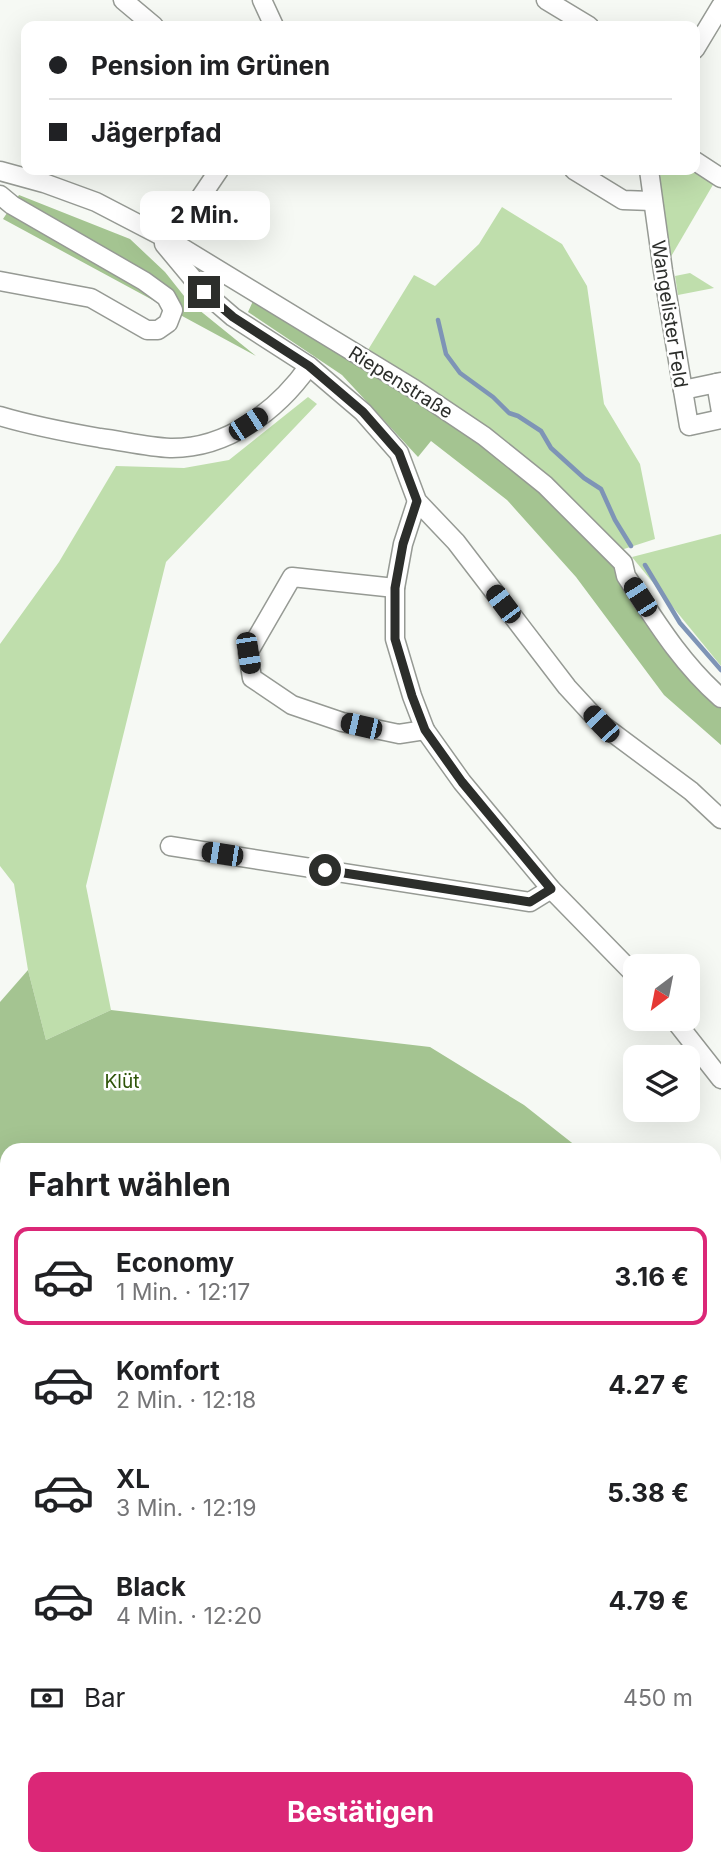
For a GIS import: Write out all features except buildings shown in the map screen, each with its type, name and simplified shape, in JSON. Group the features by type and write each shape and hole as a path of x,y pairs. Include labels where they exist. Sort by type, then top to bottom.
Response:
{"street":[{"path":"123,0 148,21"},
{"path":"262,0 272,21"},
{"path":"546,0 581,21"},
{"path":"700,44 715,28 721,6"},
{"path":"700,164 721,178"},
{"name":"Riepenstraße","path":"0,171 44,183 96,202 171,241 414,389 484,436 545,485 623,563 626,576 677,652 698,678 721,698"},
{"path":"171,241 216,175"},
{"path":"582,175 623,200 652,201"},
{"name":"Wangelister Feld","path":"649,175 682,390 690,426 721,419"},
{"path":"0,195 12,205 144,281 166,298 173,310 168,323 158,331 147,330 92,298 0,281"},
{"path":"149,230 175,254 204,292 233,317 309,366 363,412 399,453 417,501 456,542 567,687 601,724 691,791 721,819"},
{"path":"233,317 227,297 231,286 242,283"},
{"path":"0,416 30,426 171,448 205,443 235,433 262,415 309,366"},
{"path":"682,390 719,383"},
{"name":"Wangelister Feld","path":"719,383 721,412"},
{"path":"417,501 403,544 395,588 395,639 425,730 462,782 551,889 623,963"},
{"path":"395,588 292,576 248,653 252,678 292,705 342,722 399,734 425,730"},
{"path":"170,846 530,902 551,889"},
{"path":"683,1031 721,1079"}],"green space":[{"path":"700,174 714,183 669,260 657,200 660,175"},
{"path":"19,195 130,239 165,272 188,301 256,356 3,219"},
{"path":"502,207 562,244 587,286 604,404 640,464 655,539 621,550 363,358 414,275 435,286 479,244"},
{"path":"690,273 714,288 678,295 675,276"},
{"path":"253,301 470,434 540,489 615,564 721,706 721,745 664,695 576,577 507,500 431,441 418,457 342,375 248,312"},
{"path":"308,397 317,404 166,562 86,886 111,1010 46,1040 28,970 14,884 0,866 0,644 59,562 116,466 184,468 229,460"},
{"path":"721,534 721,666 632,557"},
{"name":"Klüt","path":"28,970 46,1040 111,1010 430,1047 524,1105 572,1143 0,1143 0,1002"}],"waterway":[{"path":"438,320 446,354 460,373 493,397 509,413 541,431 551,448 584,478 601,489 631,546"},
{"path":"645,565 680,623 721,670"}],"route":[{"path":"204,292 233,317 309,366 363,412 399,453 417,501 403,544 395,588 395,639 412,696 425,730 462,782 551,889 530,902 325,870"}]}
